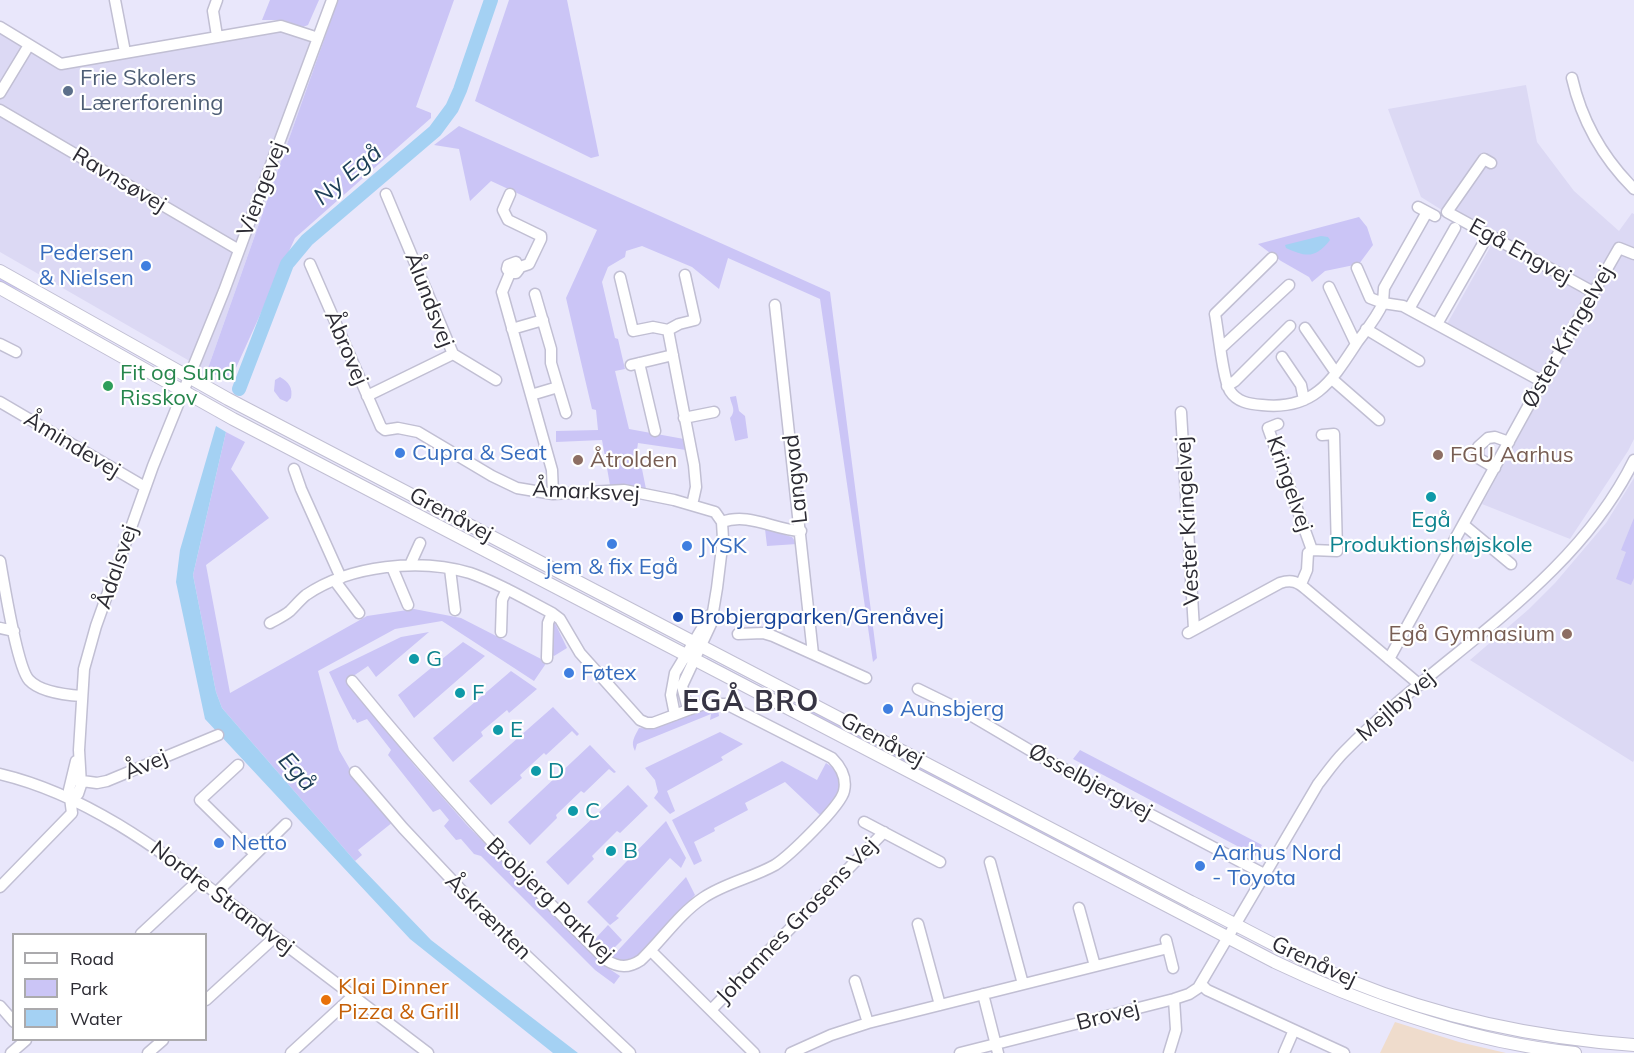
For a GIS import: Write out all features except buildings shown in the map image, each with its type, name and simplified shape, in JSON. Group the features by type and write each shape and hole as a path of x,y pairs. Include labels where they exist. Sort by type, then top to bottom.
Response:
{"main road":[{"name":"Grenåvej","path":"0,271 234,402 1236,924 1348,980 1423,1007 1514,1030 1634,1045"},
{"name":"Grenåvej","path":"0,288 227,416 1227,939 1322,984 1401,1014 1476,1036 1539,1049 1575,1053"}],"street":[{"path":"116,0 125,52"},
{"path":"217,0 213,10 217,36"},
{"name":"Viengevej","path":"184,392 332,0"},
{"path":"0,27 61,64 281,26 318,38"},
{"path":"0,93 29,45"},
{"path":"1572,78 1581,112 1589,131 1601,151 1634,189"},
{"name":"Ravnsøvej","path":"0,110 239,250"},
{"name":"Egå Engvej","path":"1491,163 1484,159 1447,212 1593,292"},
{"name":"Ålundsvej","path":"367,396 453,354 386,194"},
{"path":"510,194 503,210 508,220 541,236 529,264 515,270 502,292 552,470 553,494"},
{"path":"1271,257 1215,314 1227,386 1235,397 1247,403 1267,406 1304,400 1318,393 1334,376 1383,303 1384,288 1427,212"},
{"name":"Egå Engvej","path":"1409,309 1455,228"},
{"name":"Egå Engvej","path":"1437,324 1484,242"},
{"name":"Øster Kringelvej","path":"1389,659 1619,248 1634,254"},
{"name":"Åbrovej","path":"310,264 381,427 386,430"},
{"path":"1357,268 1370,298 1409,309 1543,382"},
{"path":"620,277 633,331 653,327 668,330 679,324 695,320 685,275"},
{"path":"1221,348 1289,285"},
{"path":"1329,287 1356,344"},
{"path":"535,294 551,349 551,363 566,413"},
{"name":"Langvad","path":"775,305 813,654"},
{"path":"512,329 543,320"},
{"path":"1227,386 1235,381 1290,326"},
{"path":"1305,328 1334,376 1379,420"},
{"path":"668,330 695,476 692,505"},
{"path":"1366,330 1419,361"},
{"path":"0,344 16,352"},
{"path":"453,354 496,380"},
{"path":"654,431 635,364 673,355"},
{"path":"1281,357 1301,385 1304,400"},
{"path":"531,395 558,387"},
{"name":"Ådalsvej","path":"77,780 84,669 90,644 145,486 184,392"},
{"name":"Åmindevej","path":"0,402 145,486"},
{"path":"684,418 714,412"},
{"name":"Vester Kringelvej","path":"1182,412 1191,631 1280,583 1291,580 1301,584"},
{"name":"Kringelvej","path":"1278,424 1268,428 1312,550"},
{"name":"Åmarksvej","path":"386,430 398,428 418,432 492,476 517,488 553,494 624,490 715,512 722,522"},
{"name":"Kringelvej","path":"1301,584 1307,570 1308,553 1312,550 1337,551 1334,434 1322,435"},
{"path":"1495,468 1478,458 1478,447 1488,438 1495,437 1509,442"},
{"name":"Mejlbyvej","path":"1227,939 1318,784 1342,753 1532,588 1572,549 1613,495 1634,460"},
{"path":"294,469 338,579 359,613"},
{"path":"675,715 671,701 672,683 690,657 712,612 723,539 722,522 732,518 744,518 801,531"},
{"path":"1464,525 1511,564"},
{"path":"410,565 420,543"},
{"path":"0,561 22,668 31,682 54,691 82,696"},
{"name":"Brobjerg Parkvej","path":"270,623 289,612 306,596 338,579 372,569 410,565 472,574 507,589 560,619 580,653 640,720 654,723 704,704 729,705 832,758 844,776 844,791 838,804 782,860 704,897 689,909 651,951 634,965 616,966 606,960 525,879 452,800 352,681"},
{"path":"392,567 408,605"},
{"path":"450,569 455,610"},
{"path":"1301,584 1420,685"},
{"path":"501,632 502,600 507,589"},
{"path":"547,658 548,623 552,613"},
{"path":"0,628 14,631"},
{"path":"738,634 763,633 866,678"},
{"path":"688,709 682,686 690,657"},
{"name":"Øsselbjergvej","path":"918,689 965,712 1043,758 1264,874"},
{"name":"Åvej","path":"77,780 106,781 218,735"},
{"path":"238,765 200,800 255,854"},
{"name":"Åskrænten","path":"355,772 403,828 496,927 630,1053"},
{"name":"Nordre Strandvej","path":"1,776 32,784 70,800 121,826 156,848 428,1053"},
{"path":"0,887 70,817 73,809 70,800 78,794 77,780"},
{"name":"Johannes Grosens Vej","path":"864,822 940,861"},
{"path":"216,893 286,824"},
{"name":"Johannes Grosens Vej","path":"711,1010 884,832"},
{"path":"990,862 1023,984"},
{"path":"142,933 199,880"},
{"path":"1079,908 1095,966"},
{"path":"918,924 940,1005"},
{"path":"207,999 275,937"},
{"path":"1227,939 1202,985 1208,990 1344,1053"},
{"path":"790,1053 831,1035 868,1023 1095,966 1167,944 1173,968"},
{"path":"651,951 754,1053"},
{"path":"855,981 868,1023"},
{"name":"Brovej","path":"960,1053 997,1049 1174,999 1189,994 1202,985"},
{"path":"984,994 997,1049"},
{"path":"291,1053 353,996"},
{"path":"1170,1053 1176,1030 1174,999"},
{"path":"0,1006 12,1020"},
{"path":"1284,1053 1294,1030"},
{"path":"11,1053 25,1041"},
{"path":"148,1053 162,1041"}],"shaded area":[{"path":"281,30 322,45 207,371 0,252 0,33 59,68"},
{"path":"1526,85 1537,142 1574,191 1619,231 1632,213 1634,214 1634,439 1570,539 1482,504 1549,381 1447,324 1493,242 1421,197 1388,109"},
{"name":"Egå Gymnasium","path":"1634,478 1633,762 1470,660 1529,609 1555,583 1606,523"},
{"path":"1395,1022 1459,1042 1506,1053 1380,1053"}],"green space":[{"path":"270,0 319,0 308,25 303,27 283,20 262,20"},
{"path":"338,0 454,0 416,107 431,113 431,118 295,238 230,381 207,371"},
{"path":"509,0 567,0 599,156 591,158 475,101"},
{"path":"459,126 830,292 877,658 873,662 820,299 728,258 719,289 692,267 642,246 626,251 625,257 608,267 602,282 625,369 615,371 629,429 684,439 686,450 638,443 635,463 642,469 646,489 610,485 602,440 556,442 556,431 598,430 596,410 592,409 566,298 597,230 491,181 470,201 459,149 434,145"},
{"path":"1359,217 1367,227 1373,245 1359,264 1325,271 1312,282 1309,277 1258,244"},
{"path":"0,276 172,373 171,375 30,295 0,282"},
{"path":"280,377 291,388 291,398 287,402 280,399 274,391 275,380"},
{"path":"736,396 739,411 745,416 748,438 735,441 730,418 733,410 730,397"},
{"path":"226,432 245,442 231,469 269,518 206,565 230,693 367,616 414,609 461,618 547,662 534,681 442,621 395,629 318,671 339,750 354,776 393,822 358,850 362,855 355,861 222,708 216,692 193,575"},
{"path":"1634,518 1634,578 1631,585 1616,579 1626,552 1621,550"},
{"path":"765,529 792,537 797,544 767,546"},
{"path":"552,620 567,648 554,656 550,653"},
{"path":"429,632 376,677 368,666 346,681 466,824 605,966 620,976 614,984 595,970 481,856 474,854 461,839 456,840 444,826 449,820 440,809 433,812 388,755 391,750 367,719 357,723 346,708 329,672 401,637"},
{"path":"463,642 485,656 414,718 398,695"},
{"path":"707,658 789,701 844,726 1217,920 1216,922 1137,881 1107,869 706,660"},
{"path":"511,671 537,689 509,713 507,710 481,732 483,736 453,762 433,738"},
{"path":"553,707 579,734 577,736 572,731 546,755 544,753 520,775 522,778 491,805 469,781"},
{"path":"718,709 719,716 710,720 711,714 637,744 635,751 633,742 639,728 654,729 701,711"},
{"path":"720,732 743,744 721,757 723,760 667,791 675,811 670,814 654,798 658,792 655,780 645,768"},
{"path":"590,745 616,772 609,769 584,793 581,791 530,845 508,822"},
{"path":"1080,750 1262,845 1256,856 1073,759"},
{"path":"782,761 817,780 826,763 834,769 838,775 838,789 826,809 820,815 785,782 745,803 748,810 714,828 715,831 694,842 702,861 694,865 672,820"},
{"path":"628,785 648,806 620,833 617,831 568,885 546,862"},
{"path":"666,821 686,858 681,868 670,858 616,916 619,918 610,925 587,902"},
{"path":"686,877 695,895 664,931 637,957 624,962 611,958"},
{"path":"608,925 622,940 609,953 594,940"}],"water":[{"path":"1321,236 1328,237 1330,240 1315,253 1305,254 1293,251 1285,245"},
{"path":"216,426 226,432 193,575 216,692 222,708 355,861 431,940 578,1053 553,1053 410,939 205,719 176,582 180,550"}],"waterway":[{"name":"Ny Egå","path":"239,389 287,264 307,240 435,131 452,108 460,90 491,0"}],"place":[{"name":"Frie Skolers Lærerforening","path":"68,91"},
{"name":"Pedersen & Nielsen","path":"146,266"},
{"name":"Fit og Sund Risskov","path":"108,386"},
{"name":"Cupra & Seat","path":"400,453"},
{"name":"FGU Aarhus","path":"1438,455"},
{"name":"Åtrolden","path":"578,460"},
{"name":"Egå Produktionshøjskole","path":"1431,497"},
{"name":"jem & fix Egå","path":"612,544"},
{"name":"JYSK","path":"687,546"},
{"name":"Brobjergparken/Grenåvej","path":"678,617"},
{"name":"Egå Gymnasium","path":"1567,634"},
{"name":"G","path":"414,659"},
{"name":"Føtex","path":"569,673"},
{"name":"F","path":"460,693"},
{"name":"Aunsbjerg","path":"888,709"},
{"name":"E","path":"498,730"},
{"name":"D","path":"536,771"},
{"name":"C","path":"573,811"},
{"name":"Netto","path":"219,843"},
{"name":"B","path":"611,851"},
{"name":"Aarhus Nord - Toyota","path":"1200,866"},
{"name":"Klai Dinner Pizza & Grill","path":"326,1000"}],"district":[{"name":"EGÅ BRO","path":"751,703"}],"water label":[{"name":"Egå","path":"297,772"}]}
